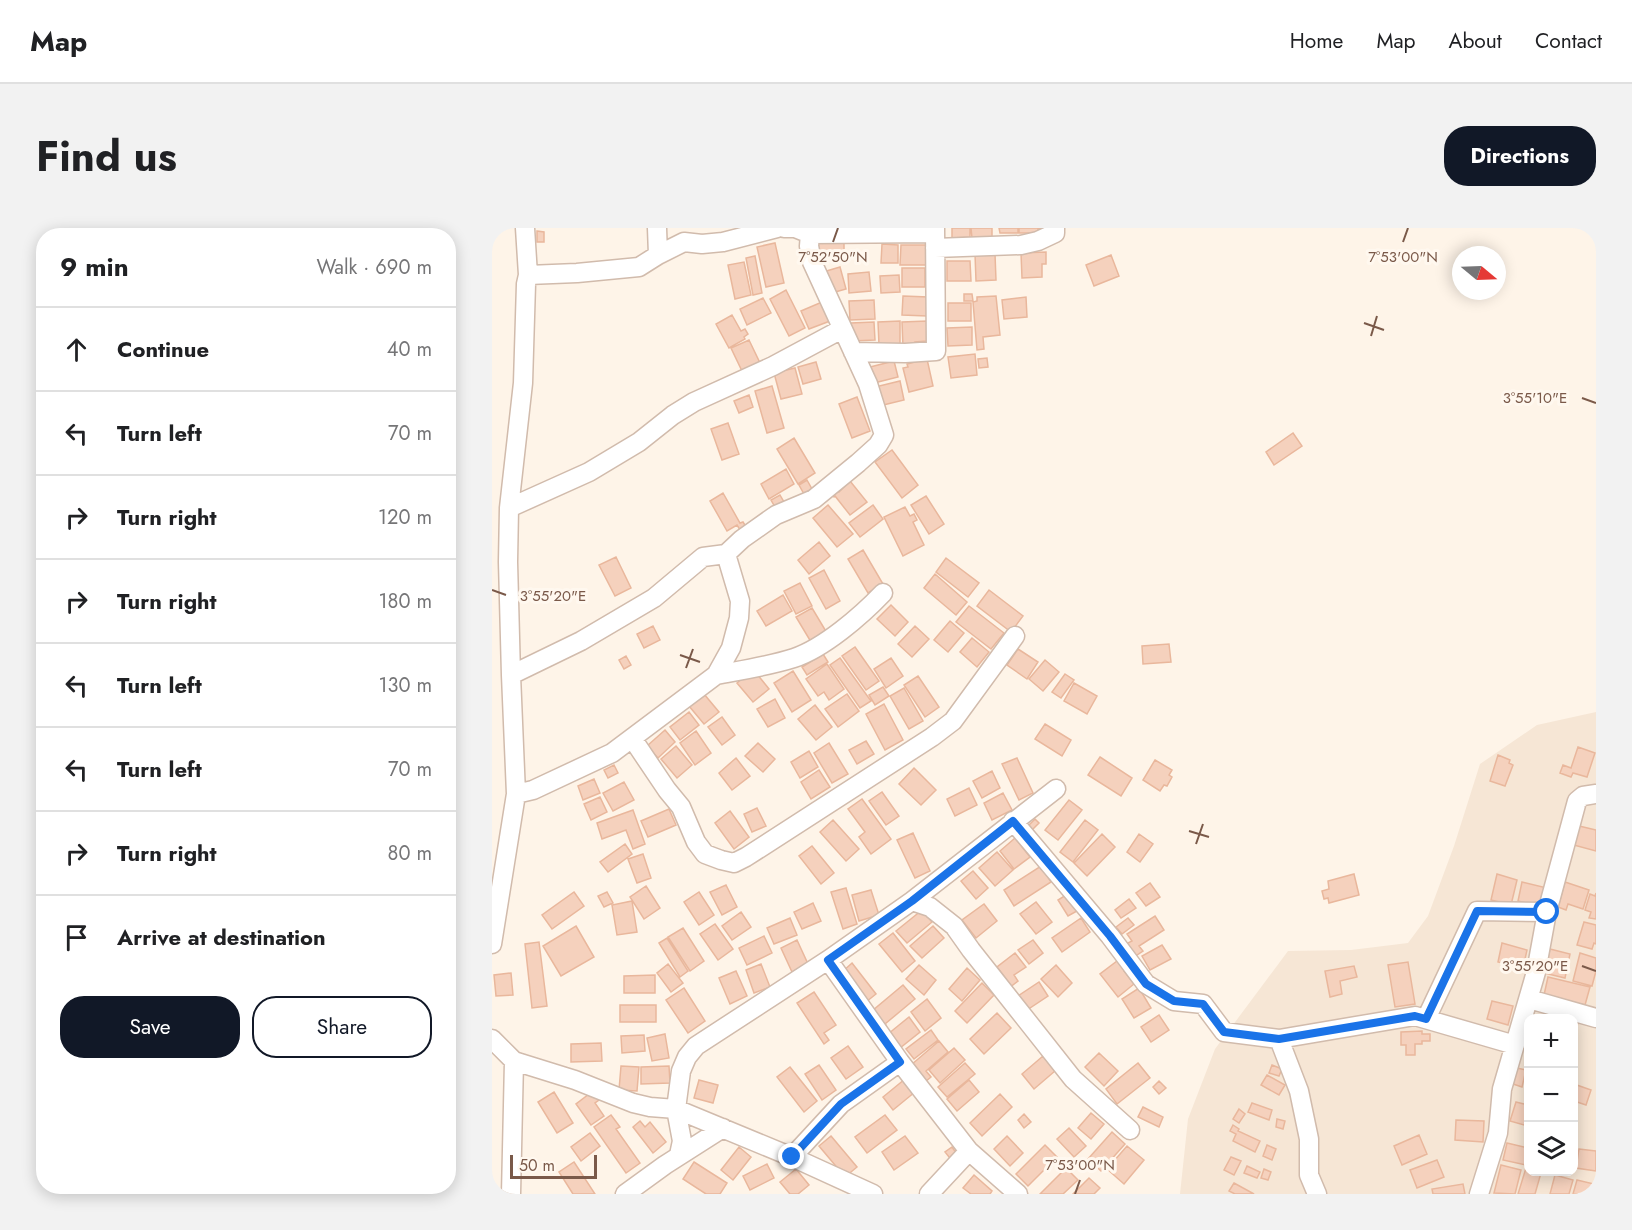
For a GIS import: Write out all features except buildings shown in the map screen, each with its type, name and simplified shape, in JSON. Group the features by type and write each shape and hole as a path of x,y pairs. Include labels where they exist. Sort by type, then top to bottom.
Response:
{"street":[{"path":"492,944 516,794 508,562 509,508 523,383 528,275 525,228"},
{"path":"657,228 658,255"},
{"path":"528,275 639,267 684,242 702,244 723,242 777,228"},
{"path":"784,228 795,228 810,234 935,236 1021,245 1038,241 1055,233 1055,228"},
{"path":"511,675 581,642 654,598 703,557 726,554 742,539 776,515 814,500 878,445 884,435 868,384 812,262 808,246 810,234"},
{"path":"853,352 936,351 935,236"},
{"path":"509,508 589,472 639,442 694,402 773,366 842,329"},
{"path":"516,794 533,790 612,753 716,675 731,648 740,618 740,601 726,554"},
{"path":"716,675 794,658 818,647 867,610 883,593"},
{"path":"632,738 681,807 696,842 705,854 734,863 933,737 953,721 1015,636"},
{"path":"680,1155 682,1141 676,1109 681,1071 687,1057 696,1046 828,960 912,901 1056,789"},
{"path":"1479,1194 1498,1133 1503,1089 1536,972 1547,912 1577,801 1583,796 1596,794"},
{"path":"1013,821 1110,936 1146,984 1174,1001 1203,1004 1224,1032 1279,1039 1415,1016 1515,1045"},
{"path":"912,901 930,907 954,926 1073,1079 1130,1130"},
{"path":"1426,1019 1477,911 1547,912"},
{"path":"828,960 900,1062 969,1151 1018,1194"},
{"path":"1529,999 1596,1018"},
{"path":"492,1039 514,1061 575,1080 633,1102 650,1107 676,1109 792,1157 873,1194"},
{"path":"1279,1039 1299,1091 1310,1139 1309,1175 1317,1194"},
{"path":"511,1194 514,1061"},
{"path":"792,1157 841,1104 900,1062"},
{"path":"625,1194 723,1128"},
{"path":"929,1194 969,1151"}],"shaded area":[{"path":"1596,712 1596,1194 1180,1194 1188,1119 1215,1049 1288,951 1351,950 1408,943 1428,916 1454,846 1480,764 1537,725"}],"route":[{"path":"792,1157 841,1104 900,1062 828,960 912,901 1013,821 1110,936 1146,984 1174,1001 1203,1004 1224,1032 1279,1039 1415,1016 1426,1019 1477,911 1547,912"}]}
